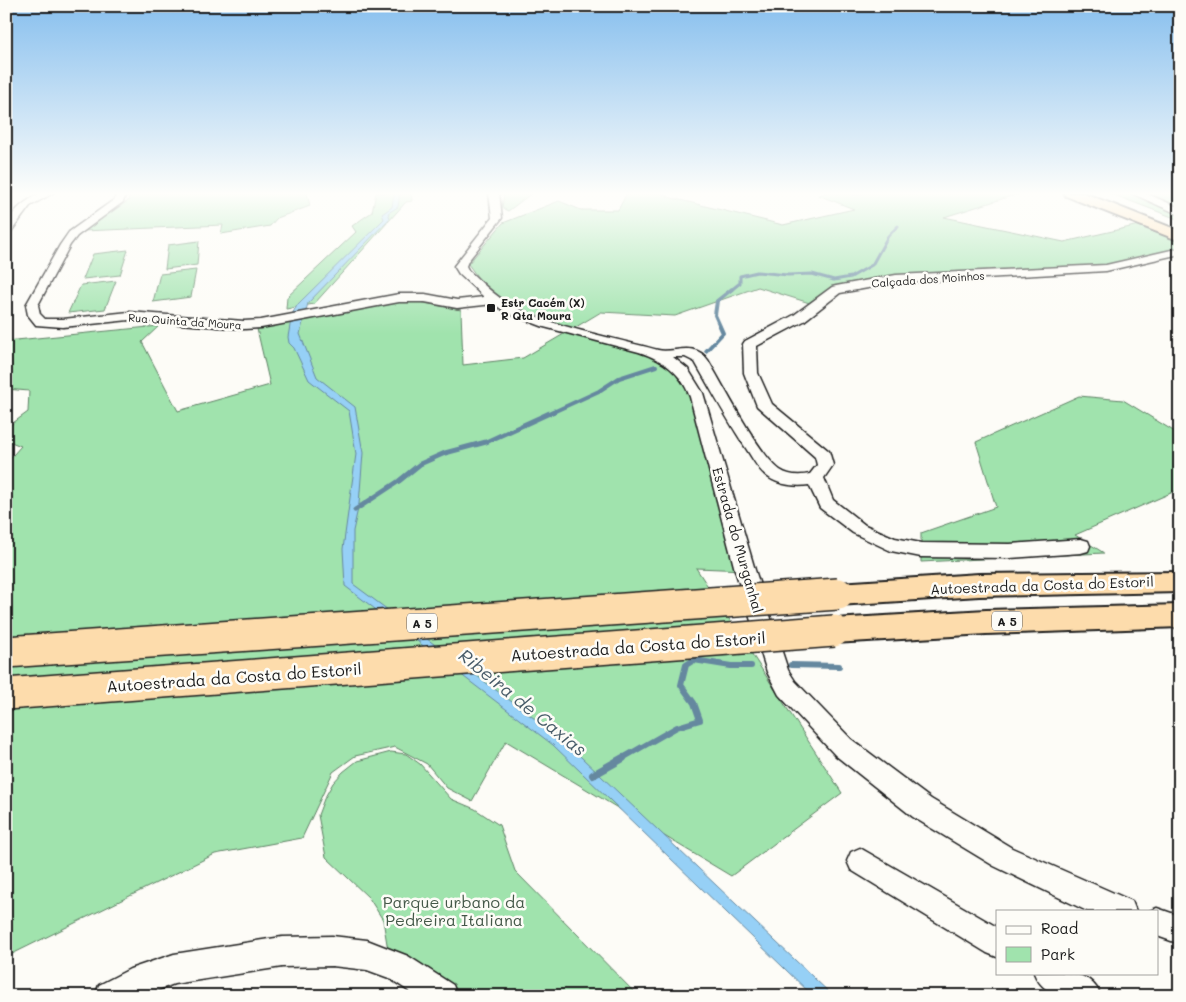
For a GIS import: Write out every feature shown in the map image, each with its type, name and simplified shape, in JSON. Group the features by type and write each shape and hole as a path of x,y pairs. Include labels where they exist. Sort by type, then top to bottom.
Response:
{"highway":[{"name":"Autoestrada da Costa do Estoril","path":"6,652 979,585 1180,582"},
{"name":"Autoestrada da Costa do Estoril","path":"6,694 834,631 986,622 1180,616"}],"street":[{"name":"Rua Quinta da Moura","path":"70,240 32,305 32,310 41,322 61,324 136,316 231,326 275,321 399,298 425,298 457,304 494,300"},
{"name":"Estrada do Murganhal","path":"480,240 460,266 463,272 494,300 533,319 659,355 683,371 698,397 745,570 778,672 788,688 844,747 922,808 1003,857 1119,910"},
{"name":"Calçada dos Moinhos","path":"816,478 825,465 823,455 765,406 751,373 750,344 799,318 836,290 896,279 1106,268 1180,251"},
{"path":"659,355 684,352 701,360 751,442 773,473 798,482 816,478 826,504 860,529 891,544 921,550 1010,551 1081,546"},
{"path":"860,861 996,942"},
{"path":"1158,922 1180,930"},
{"path":"110,996 141,980 174,969 282,952 332,951 367,955 398,966 442,996"},
{"path":"1051,974 1086,996"}],"green space":[{"path":"348,240 372,240 314,304 286,309 287,297"},
{"path":"489,240 1180,241 1180,251 1106,268 872,282 836,290 816,305 758,287 675,316 601,312 571,330 640,348 683,371 745,570 696,568 842,793 731,876 506,741 472,801 447,788 427,764 395,747 355,756 333,772 302,838 215,854 6,957 6,463 21,446 6,440 6,428 28,412 29,391 6,389 6,341 159,326 142,342 178,411 270,385 257,329 401,301 413,301 461,310 463,365 523,358 569,331 494,300 468,264"},
{"path":"199,241 197,265 165,269 168,245"},
{"path":"128,250 120,275 83,279 93,254"},
{"path":"196,270 191,297 153,302 160,274"},
{"path":"116,281 105,309 68,313 81,285"},
{"path":"1079,396 1123,400 1180,435 1180,489 1075,535 1104,553 921,562 921,533 996,507 976,442"},
{"name":"Parque urbano da Pedreira Italiana","path":"391,752 406,754 420,764 451,799 475,809 499,825 515,871 638,996 456,996 389,956 383,920 369,898 326,857 318,815 333,783 343,772 357,761"}],"water":[{"path":"363,240 369,240 308,303 300,334 317,377 355,407 363,453 359,504 353,531 353,584 562,739 833,996 813,996 553,745 345,586 343,549 356,454 349,411 309,380 294,348 289,343 288,337 292,314 298,304"}],"waterway":[{"path":"730,291 740,283 740,276 757,272 788,275 812,274 834,280 851,277 872,265 886,240"},
{"path":"706,351 723,333 715,315 717,301 732,289"},
{"path":"551,413 599,391 619,378 656,366"},
{"path":"355,510 399,481 420,464 445,453 486,442 554,411"},
{"path":"621,759 677,727 700,720 694,703 681,685 686,665 694,660 731,666 751,666"},
{"path":"791,665 839,666"},
{"path":"593,775 623,758"}],"place":[{"name":"Estr Cacém (X) R Qta Moura","path":"491,308"}],"water label":[{"name":"Ribeira de Caxias","path":"523,702"}]}
